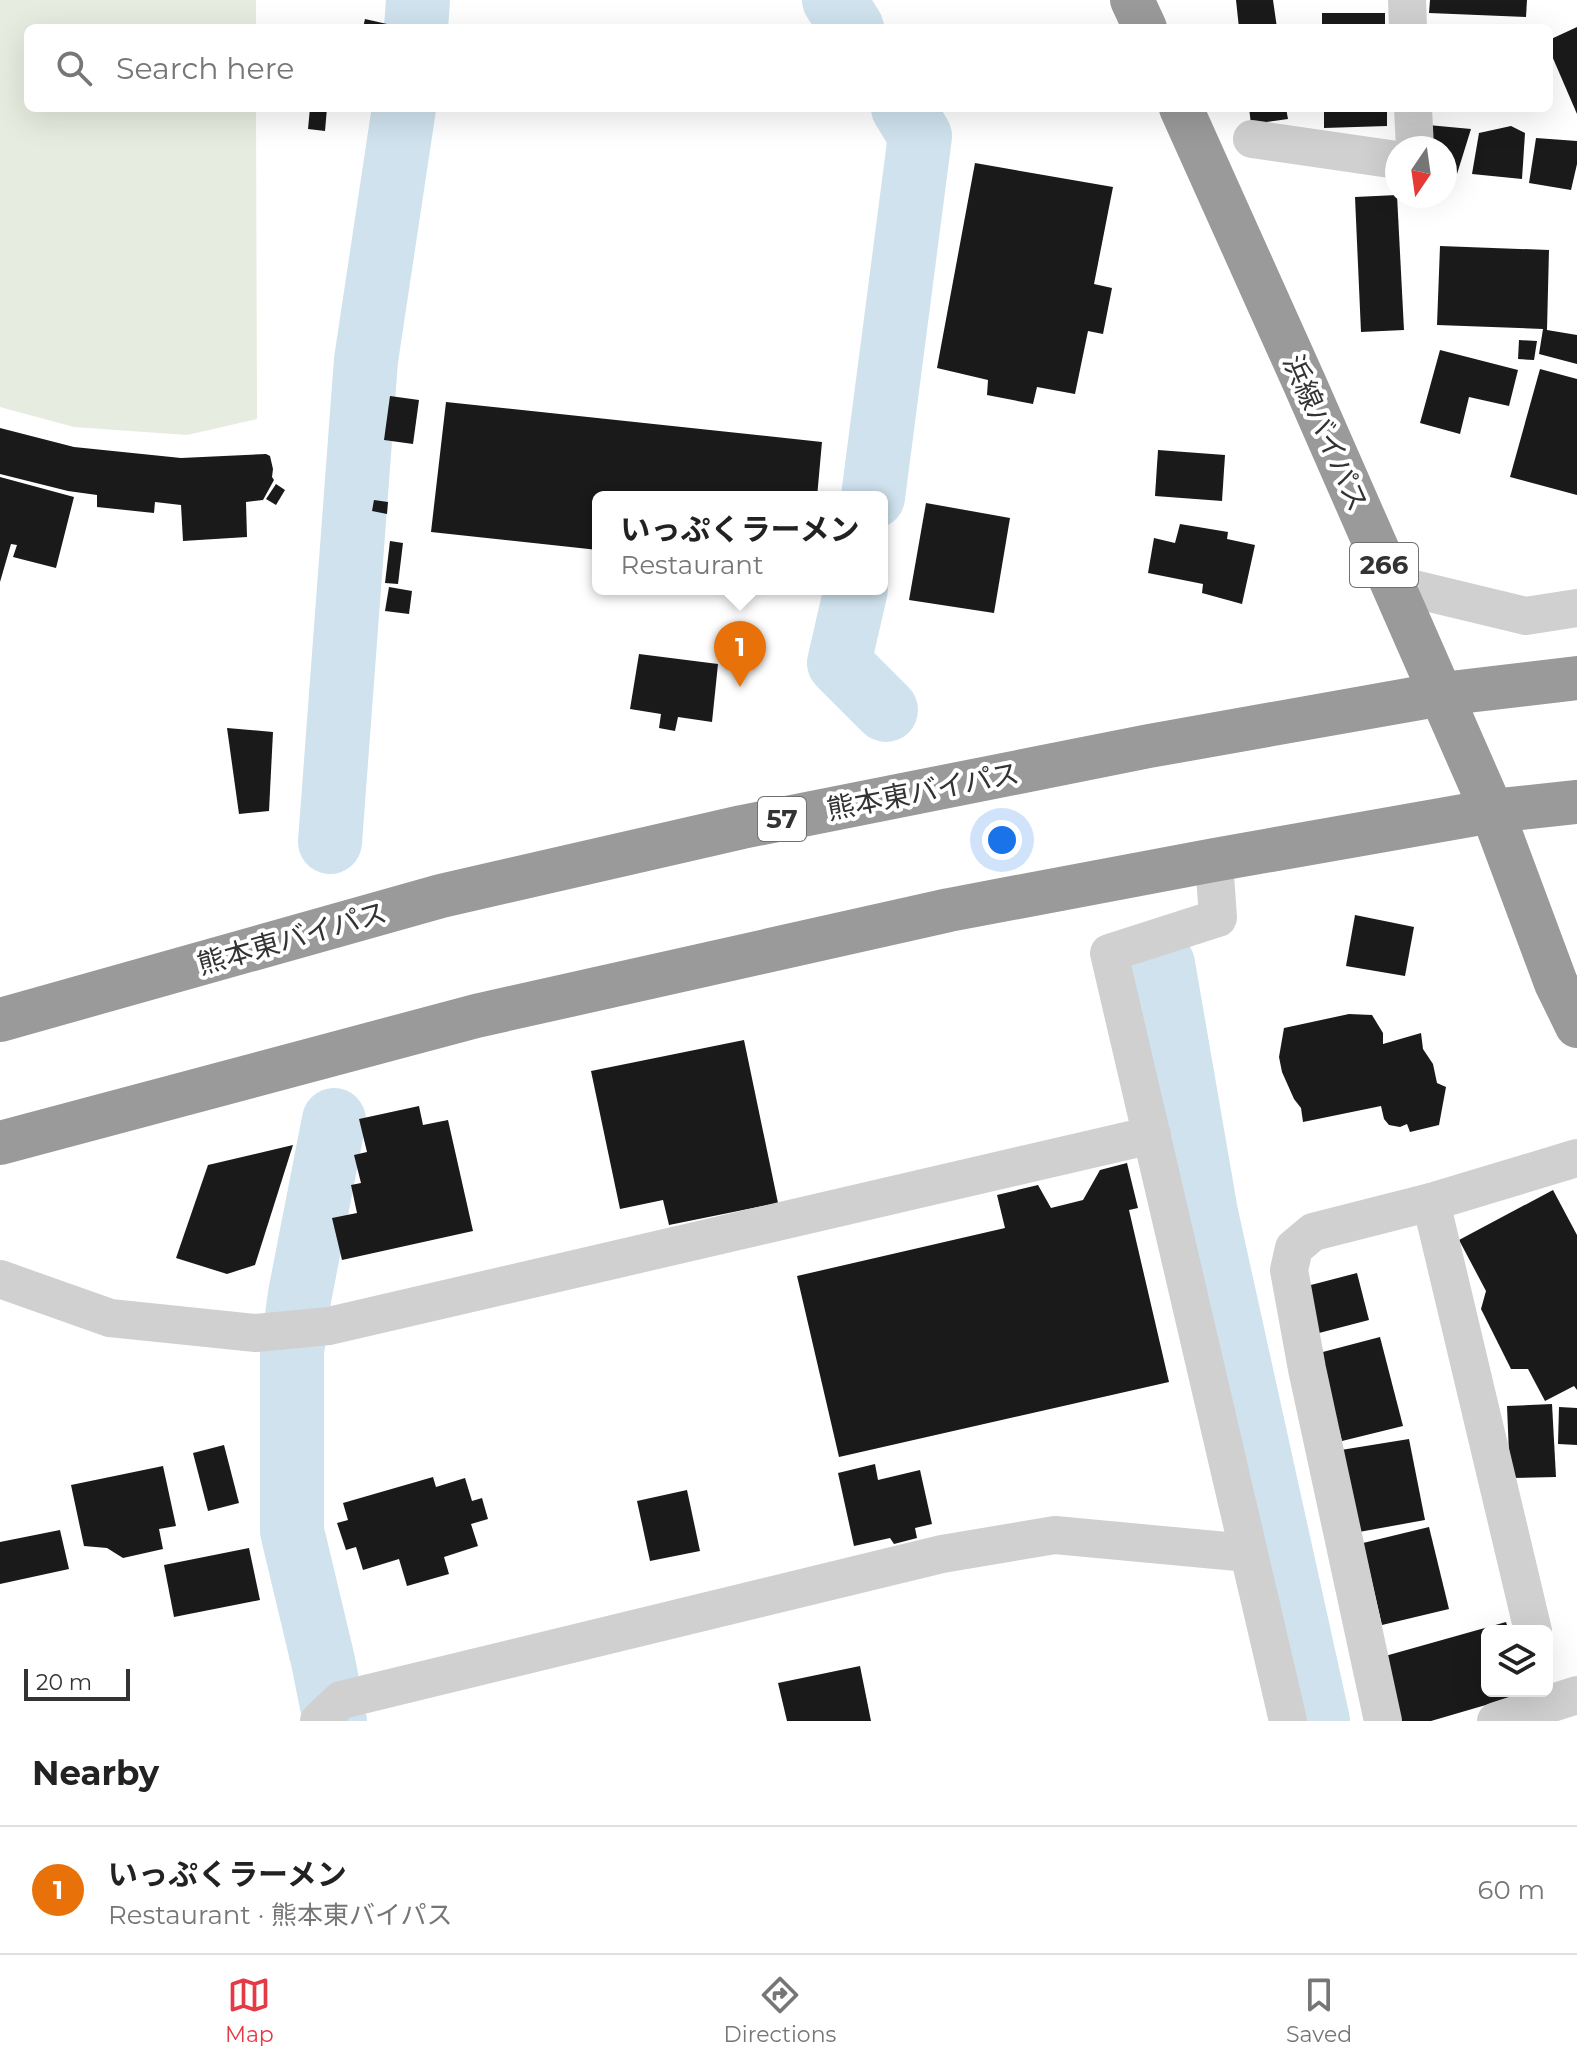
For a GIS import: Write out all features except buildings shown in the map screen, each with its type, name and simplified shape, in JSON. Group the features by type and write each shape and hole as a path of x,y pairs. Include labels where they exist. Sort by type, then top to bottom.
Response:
{"highway":[{"path":"1132,0 1143,24"},
{"name":"浜線バイパス","path":"1183,112 1442,694 1570,991"},
{"name":"熊本東バイパス","path":"0,1020 441,896 742,827 1149,746 1442,694 1577,678"},
{"path":"0,1143 476,1016 949,910 1492,811 1577,802"}],"street":[{"path":"1407,0 1408,24"},
{"path":"1413,112 1414,136"},
{"path":"1252,139 1385,158"},
{"path":"1393,584 1526,616 1577,608"},
{"path":"1214,860 1218,918 1109,953 1288,1721"},
{"path":"0,1279 110,1318 256,1333 329,1326 1152,1135"},
{"path":"1383,1721 1307,1369 1289,1270 1294,1248 1313,1232 1431,1202 1577,1158"},
{"path":"1431,1202 1532,1625"},
{"path":"319,1721 341,1700 942,1554 1055,1535 1248,1553"},
{"path":"1496,1721 1557,1702"}],"shaded area":[{"path":"0,0 256,0 256,24 24,24 24,112 256,112 257,419 187,435 74,427 0,407"}],"waterway":[{"path":"416,24 418,0"},
{"path":"834,0 849,24"},
{"path":"330,842 366,360 403,112"},
{"path":"874,491 920,136 905,112"},
{"path":"855,595 839,663 886,710"},
{"path":"1163,964 1206,1213 1318,1721"},
{"path":"334,1120 300,1294 292,1352 292,1531 335,1721"}],"place":[{"name":"いっぷくラーメン","path":"740,687"}]}
